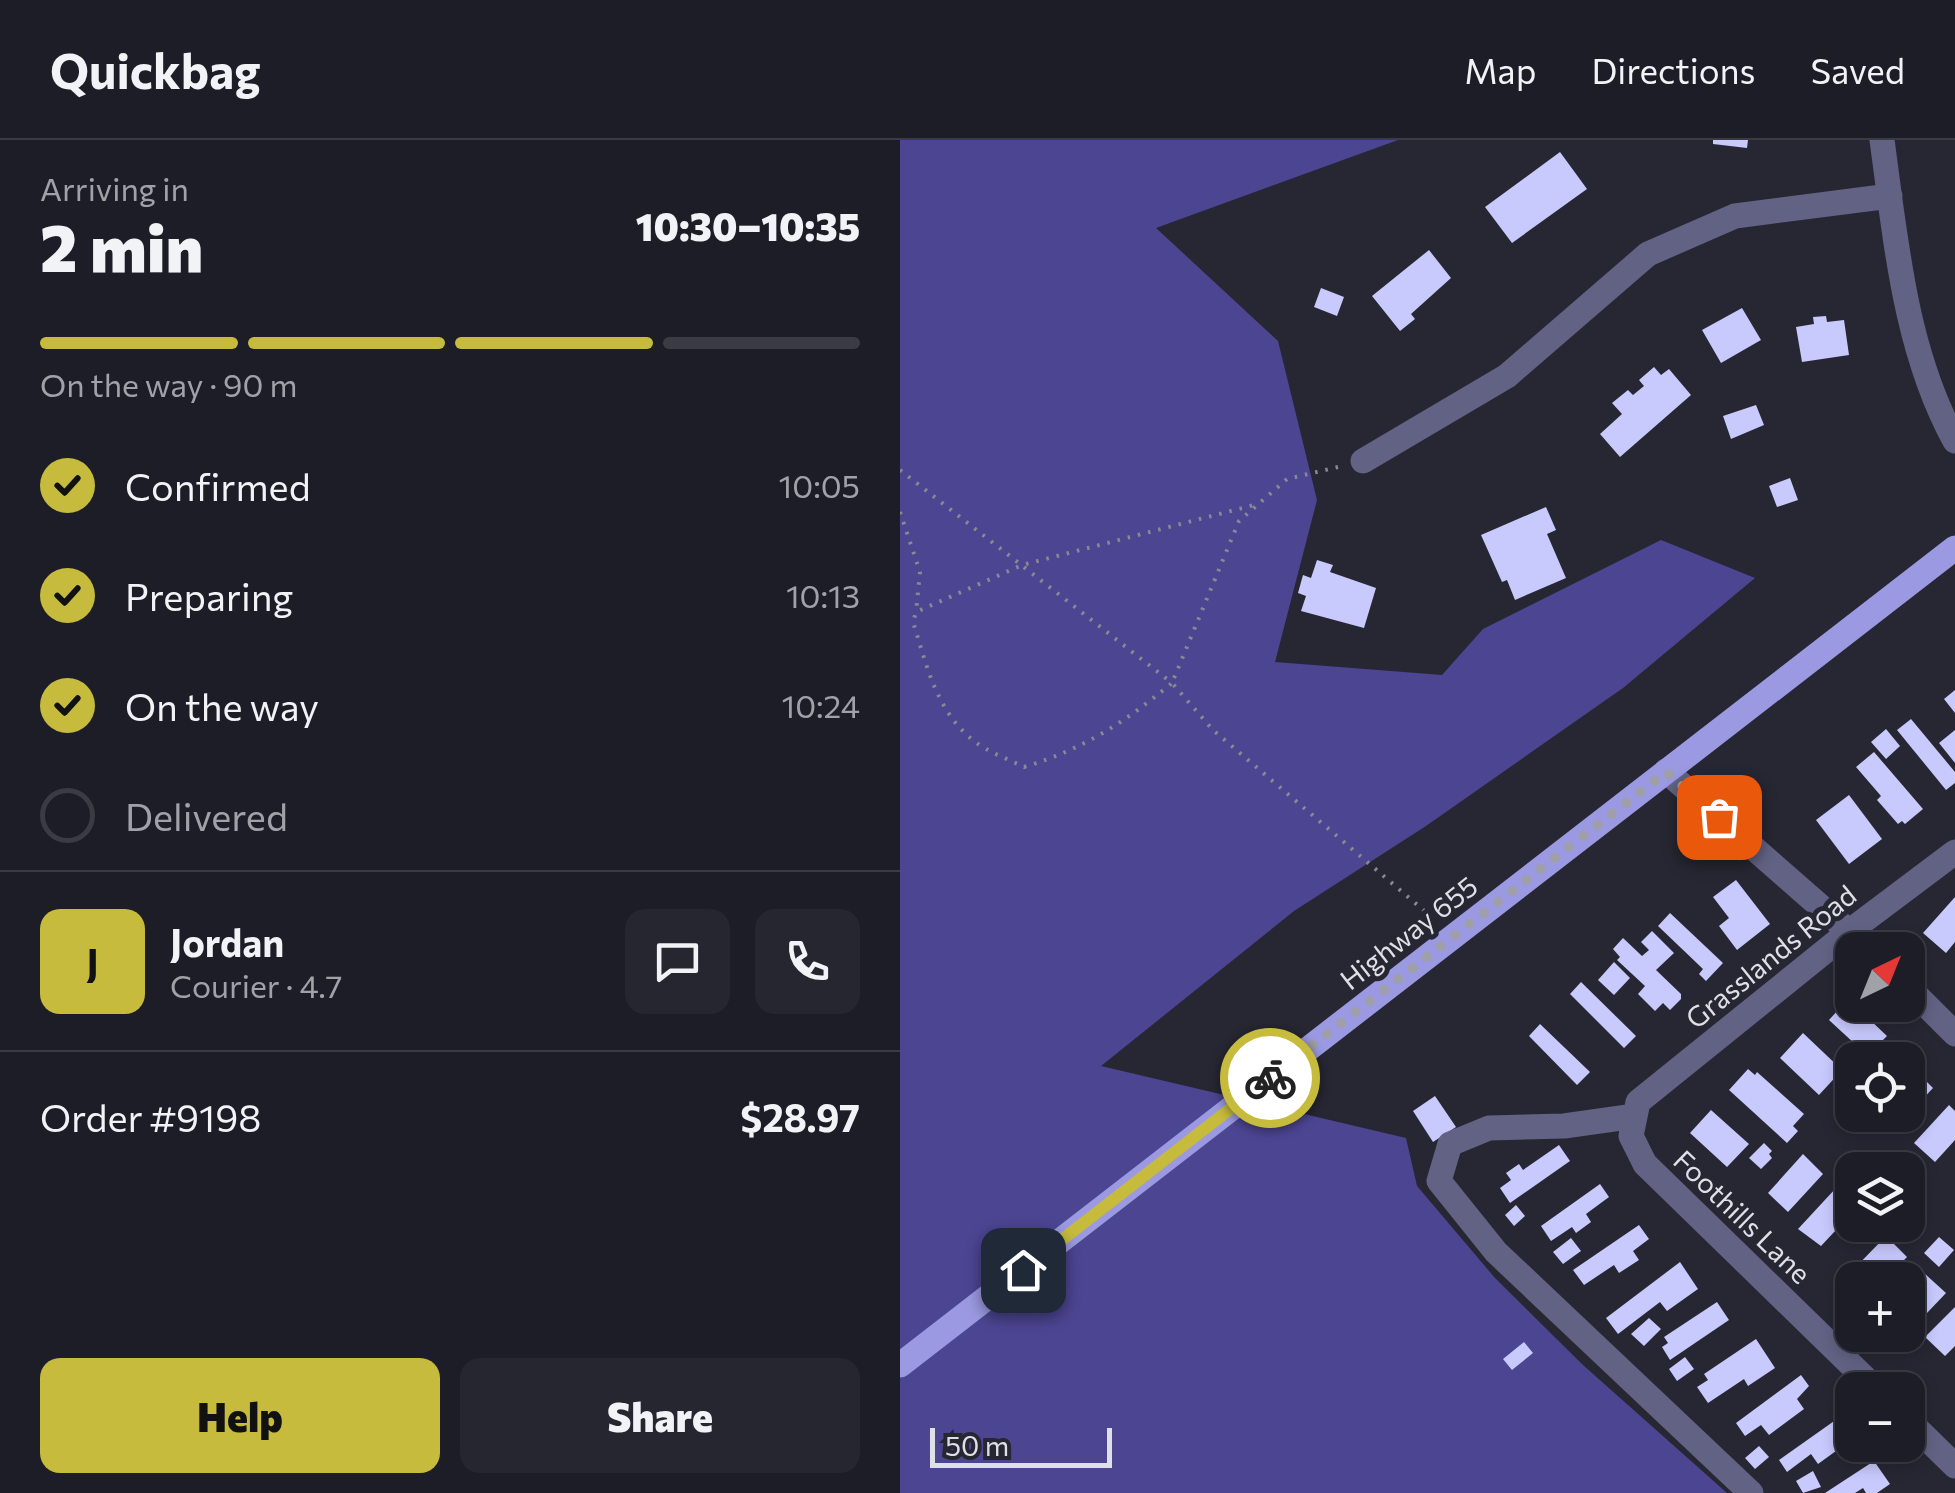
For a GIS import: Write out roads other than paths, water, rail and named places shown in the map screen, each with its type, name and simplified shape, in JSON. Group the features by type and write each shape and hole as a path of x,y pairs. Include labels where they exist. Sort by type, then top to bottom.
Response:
{"main road":[{"name":"Highway 655","path":"900,1365 1955,548"}],"street":[{"path":"1882,140 1915,342 1935,405 1955,441"},
{"path":"1363,461 1506,376 1648,254 1735,216 1890,196"},
{"path":"1666,772 1850,931"},
{"name":"Grasslands Road","path":"1636,1116 1638,1102 1955,852"},
{"path":"1925,1004 1955,1034"},
{"path":"1636,1116 1564,1126 1489,1128 1450,1144 1439,1181 1496,1252 1751,1493"},
{"name":"Foothills Lane","path":"1636,1116 1632,1136 1646,1164 1859,1372"},
{"path":"1925,1437 1955,1466"}]}
